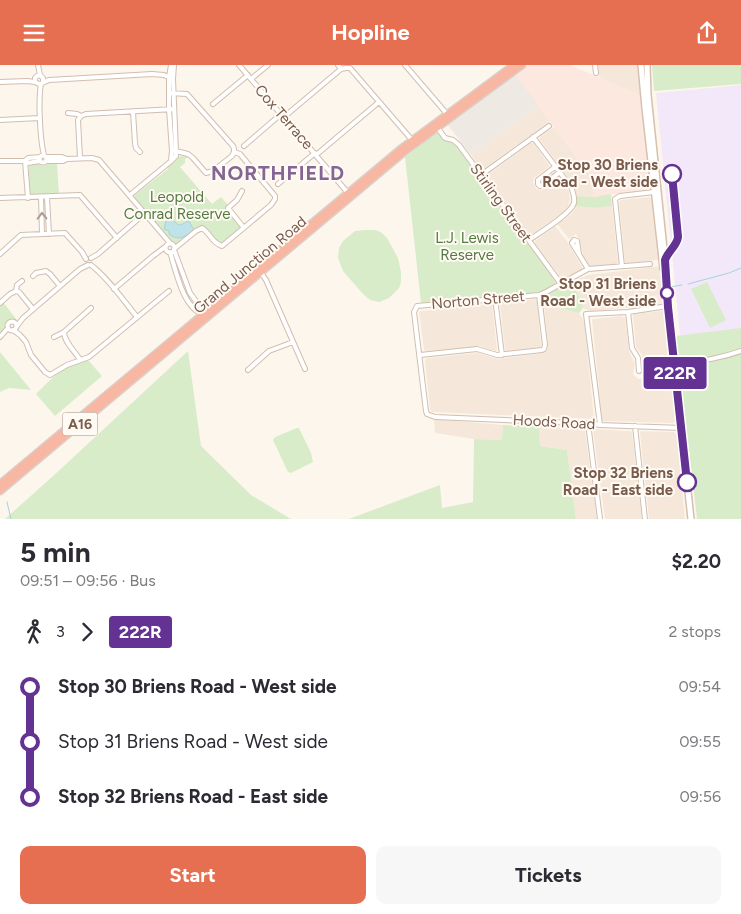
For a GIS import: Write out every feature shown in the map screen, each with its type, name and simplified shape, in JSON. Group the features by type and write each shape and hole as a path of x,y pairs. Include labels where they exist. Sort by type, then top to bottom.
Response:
{"highway":[{"name":"Grand Junction Road","path":"0,491 412,140 436,125 518,65"},
{"name":"Grand Junction Road","path":"350,194 404,152 447,115 471,100"},
{"name":"Grand Junction Road","path":"2,482 205,316"}],"main road":[{"path":"642,65 656,192"},
{"path":"647,65 662,261 666,281 691,519"}],"street":[{"path":"170,162 172,151 171,78 174,65"},
{"name":"Cox Terrace","path":"239,65 350,194"},
{"path":"251,79 268,65"},
{"path":"405,65 447,115"},
{"path":"595,65 596,73"},
{"path":"38,66 43,158"},
{"path":"244,146 283,116 339,67 350,68 412,140"},
{"path":"0,82 152,73 171,78"},
{"path":"214,104 248,75"},
{"path":"172,93 187,94 234,149 232,156 213,171 206,173 188,154 176,151"},
{"path":"278,184 379,102"},
{"path":"80,158 78,120 86,114 172,109"},
{"path":"130,195 176,156 172,109"},
{"path":"133,112 135,143 136,148 140,152"},
{"path":"68,113 77,113 81,117"},
{"path":"0,120 40,118"},
{"name":"Stirling Street","path":"436,125 445,138 454,140 459,145 561,284"},
{"path":"481,175 548,126"},
{"path":"529,241 564,215 572,206 574,200 573,191 533,137"},
{"path":"114,289 153,256 182,243 200,229 207,231 217,244 222,246 271,205 275,196 240,154 234,152"},
{"path":"0,161 25,161 28,158 62,157 67,159 92,158 99,160 164,237 170,248 185,298 197,312 205,316"},
{"path":"25,161 28,198"},
{"path":"556,166 538,179 538,184 540,186 543,185 560,172"},
{"path":"242,191 237,200 228,208 244,228"},
{"path":"622,267 615,204 616,197 656,192"},
{"path":"0,198 80,195 117,237"},
{"path":"41,197 42,234"},
{"path":"46,197 49,234"},
{"path":"2,335 145,213"},
{"path":"0,254 21,235 65,233 137,317"},
{"path":"579,254 588,269"},
{"path":"420,355 477,349 502,355 542,350 544,349 539,295 588,269 650,264"},
{"path":"260,270 305,369"},
{"path":"32,275 46,271 60,286"},
{"path":"16,291 17,285 22,281"},
{"path":"16,291 33,309"},
{"path":"0,303 16,291"},
{"path":"13,327 26,342 30,355 50,375 66,365 89,357 169,291"},
{"name":"Norton Street","path":"420,355 414,312 417,306 539,295"},
{"path":"495,298 502,355"},
{"path":"600,425 586,314 668,307"},
{"path":"54,337 64,332 91,308"},
{"path":"628,311 632,348 638,358 639,371"},
{"path":"64,332 65,339 80,360"},
{"path":"248,370 269,351 293,342"},
{"path":"673,355 686,361 713,359 741,351"},
{"name":"Hoods Road","path":"420,355 426,411 431,416 681,429"},
{"path":"675,369 686,361"},
{"path":"588,423 600,519"},
{"path":"635,426 645,519"}],"shaded area":[{"path":"528,65 570,65 640,95 650,187 648,189 594,197 593,180 515,74"},
{"path":"598,65 637,65 640,95 599,78"},
{"path":"515,74 539,106 471,155 447,124"},
{"path":"741,85 741,331 681,345 656,93"},
{"path":"539,106 550,121 485,168 480,168 471,155"},
{"path":"554,127 593,180 594,197 577,196 573,184 539,139"},
{"path":"531,143 534,143 549,165 549,167 534,178 533,183 537,189 542,190 560,179 569,192 570,200 568,207 562,213 529,235 488,178 489,174"},
{"path":"650,197 658,260 627,263 625,262 619,202 621,200"},
{"path":"576,206 595,208 612,206 618,262 616,264 590,267 583,255 580,241 576,234 569,239 557,224 572,214"},
{"path":"555,226 567,241 583,269 563,279 535,243 535,241"},
{"path":"660,266 662,295 643,297 644,306 591,311 583,308 571,282 588,275"},
{"path":"662,295 663,304 644,306 643,297"},
{"path":"534,299 537,301 541,346 506,351 500,304 502,302"},
{"path":"491,304 497,350 480,346 424,350 419,312"},
{"path":"544,304 579,313 584,321 593,419 432,412 430,409 425,361 427,358 478,353 497,359 544,353 548,347"},
{"path":"662,311 664,313 676,420 673,423 603,421 592,320 622,316 625,318 629,351 635,364 633,374 638,379 645,379 642,355 636,347 633,316 634,314"},
{"path":"434,419 503,425 502,440 474,439 435,433"},
{"path":"539,426 585,430 597,519 576,519 567,450 540,446"},
{"path":"594,429 632,432 642,519 605,519"},
{"path":"641,431 674,432 677,435 685,519 649,519"}],"green space":[{"path":"652,65 741,65 741,84 654,91"},
{"name":"L.J. Lewis Reserve","path":"437,132 443,139 456,145 556,281 555,284 542,291 533,293 421,303 405,157"},
{"name":"Leopold Conrad Reserve","path":"178,157 188,157 180,167 212,204 221,197 228,205 225,207 227,211 224,215 226,218 229,215 232,216 241,227 223,244 218,243 203,228 179,243 174,244 170,242 134,198 135,195 168,169"},
{"path":"51,162 57,163 59,195 32,196 29,192 29,166 38,163 43,166"},
{"path":"611,194 612,206 595,208 576,206 577,196 594,197"},
{"path":"376,230 387,238 398,258 401,272 399,288 389,298 379,302 370,300 363,294 343,271 338,258 339,248 343,241 355,231"},
{"path":"571,282 583,308 579,313 544,304 543,297"},
{"path":"707,282 726,320 710,328 691,289"},
{"path":"3,302 17,320 9,323 7,329 0,335 0,305"},
{"path":"741,328 741,519 697,519 676,336"},
{"path":"188,351 201,446 251,495 291,519 5,519 52,477"},
{"path":"0,352 31,390 9,388 0,392"},
{"path":"88,360 102,376 55,416 36,394 52,378 70,365"},
{"path":"503,425 539,426 540,446 567,450 576,519 349,519 440,485 442,508 473,502 474,439 502,440"},
{"path":"299,428 311,453 313,462 291,473 288,472 273,440 275,437"}],"water":[{"path":"172,219 179,225 189,221 194,230 182,237 176,238 164,229 166,221"}],"waterway":[{"path":"688,284 741,268"},
{"path":"670,287 682,285"},
{"path":"7,502 11,519"}],"bus line":[{"name":"222R","path":"672,174 678,241 665,260 668,307 687,482"}],"place":[{"name":"Stop 30 Briens Road - West side","path":"672,174"},
{"name":"Stop 31 Briens Road - West side","path":"667,293"},
{"name":"Stop 32 Briens Road - East side","path":"687,482"}],"district":[{"name":"NORTHFIELD","path":"278,173"}]}
